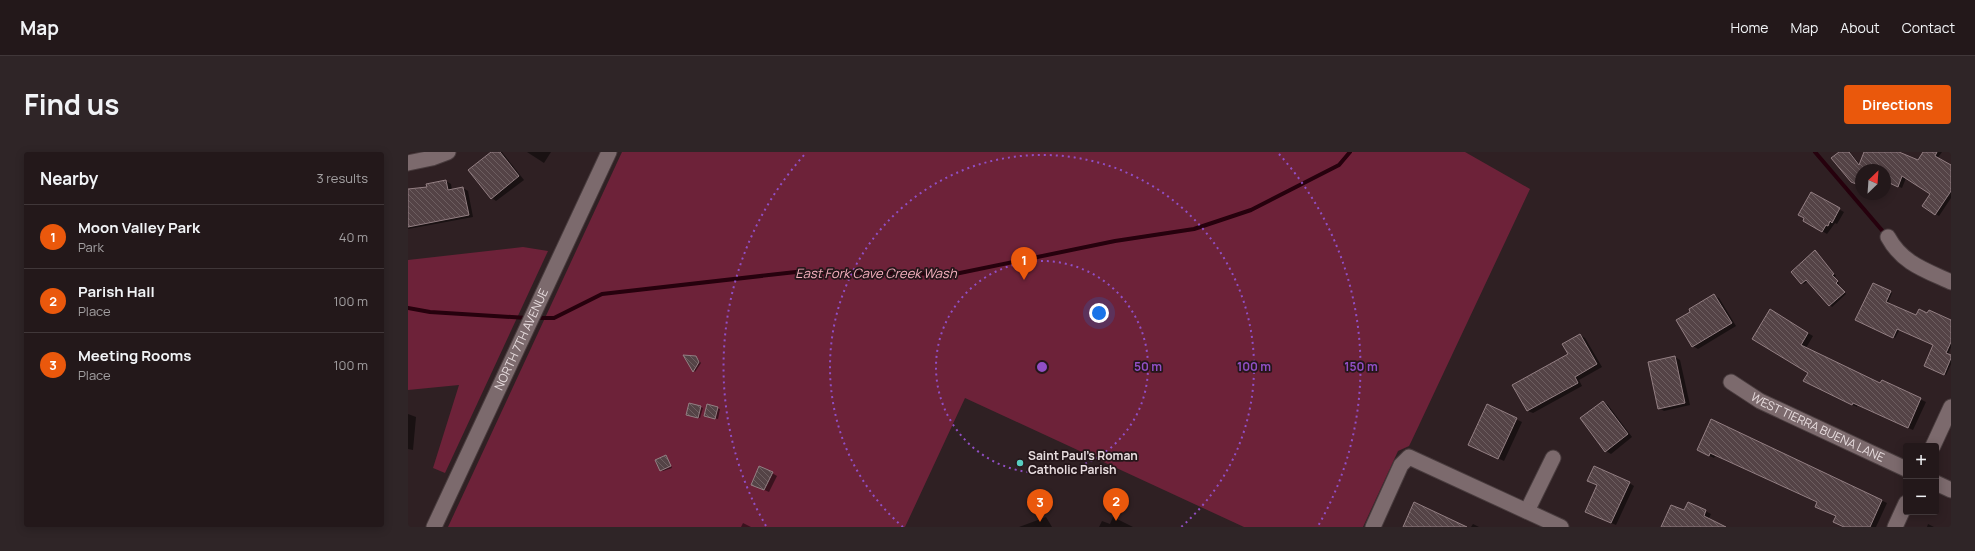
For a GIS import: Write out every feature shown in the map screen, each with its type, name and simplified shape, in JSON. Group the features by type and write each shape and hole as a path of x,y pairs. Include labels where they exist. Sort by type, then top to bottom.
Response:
{"street":[{"path":"408,162 432,158 448,152"},
{"name":"NORTH 7TH AVENUE","path":"434,527 608,152"},
{"path":"1888,237 1895,250 1911,263 1951,282"},
{"name":"WEST TIERRA BUENA LANE","path":"1731,382 1760,401 1903,468"},
{"path":"1934,443 1951,407"},
{"path":"1373,527 1401,466 1409,457 1561,527"},
{"path":"1527,511 1553,458"},
{"path":"1939,484 1951,490"},
{"path":"1895,527 1903,510"}],"shaded area":[{"path":"622,152 1465,152 1530,189 1412,440 1409,446 1398,451 1363,527 1244,527 965,398 905,527 448,527"},
{"path":"523,247 548,251 445,473 433,468 459,385 408,390 408,260"}],"building":[{"path":"491,152 500,152 519,176 491,199 468,170"},
{"path":"1839,152 1849,152 1858,164 1855,164 1855,184 1851,182 1831,158"},
{"path":"1864,152 1899,152 1918,160 1923,152 1937,152 1935,156 1951,165 1951,191 1935,215 1922,206 1930,194 1902,176 1898,187 1891,184 1891,164 1859,164"},
{"path":"446,180 448,190 463,187 469,215 408,227 408,189 427,187 426,184"},
{"path":"1811,192 1840,208 1832,223 1830,221 1828,226 1826,225 1822,232 1803,221 1804,218 1798,215"},
{"path":"1815,250 1834,274 1832,275 1838,281 1836,283 1845,292 1829,306 1806,280 1801,284 1791,272"},
{"path":"1873,283 1891,291 1886,302 1916,315 1919,309 1927,313 1929,310 1951,320 1951,342 1946,353 1951,355 1951,358 1944,375 1924,366 1933,345 1897,329 1893,338 1855,320"},
{"path":"1714,294 1732,323 1692,347 1676,320 1690,312 1689,309"},
{"path":"1770,309 1808,333 1801,345 1880,383 1882,380 1921,398 1908,428 1853,403 1852,405 1803,381 1808,373 1752,339"},
{"path":"1580,334 1597,364 1575,377 1578,383 1527,411 1512,385 1568,354 1562,344"},
{"path":"683,355 696,356 699,362 693,372"},
{"path":"1675,356 1685,403 1658,409 1648,362"},
{"path":"1603,401 1628,434 1605,452 1580,418"},
{"path":"689,403 701,406 698,418 686,415"},
{"path":"707,404 718,407 715,419 704,416"},
{"path":"1487,404 1517,418 1498,459 1468,445"},
{"path":"1711,419 1882,500 1870,527 1844,527 1833,522 1836,516 1815,507 1817,502 1710,453 1709,456 1697,450"},
{"path":"666,455 671,466 660,471 655,460"},
{"path":"759,466 773,472 764,490 751,485"},
{"path":"1594,466 1630,482 1611,523 1585,512 1597,485 1587,481"},
{"path":"1414,502 1467,527 1403,527"},
{"path":"1688,502 1706,510 1704,516 1726,527 1661,527 1671,505 1684,510"}],"waterway":[{"name":"East Fork Cave Creek Wash","path":"534,318 554,318 602,294 796,272 955,274 1115,241 1194,229 1251,210 1339,165 1350,152"},
{"path":"1815,152 1886,235"},
{"name":"East Fork Cave Creek Wash","path":"408,308 430,312 527,318"}],"place":[{"name":"Moon Valley Park","path":"1024,280"},
{"name":"Saint Paul's Roman Catholic Parish","path":"1020,463"},
{"name":"Parish Hall","path":"1116,521"},
{"name":"Meeting Rooms","path":"1040,522"}]}
